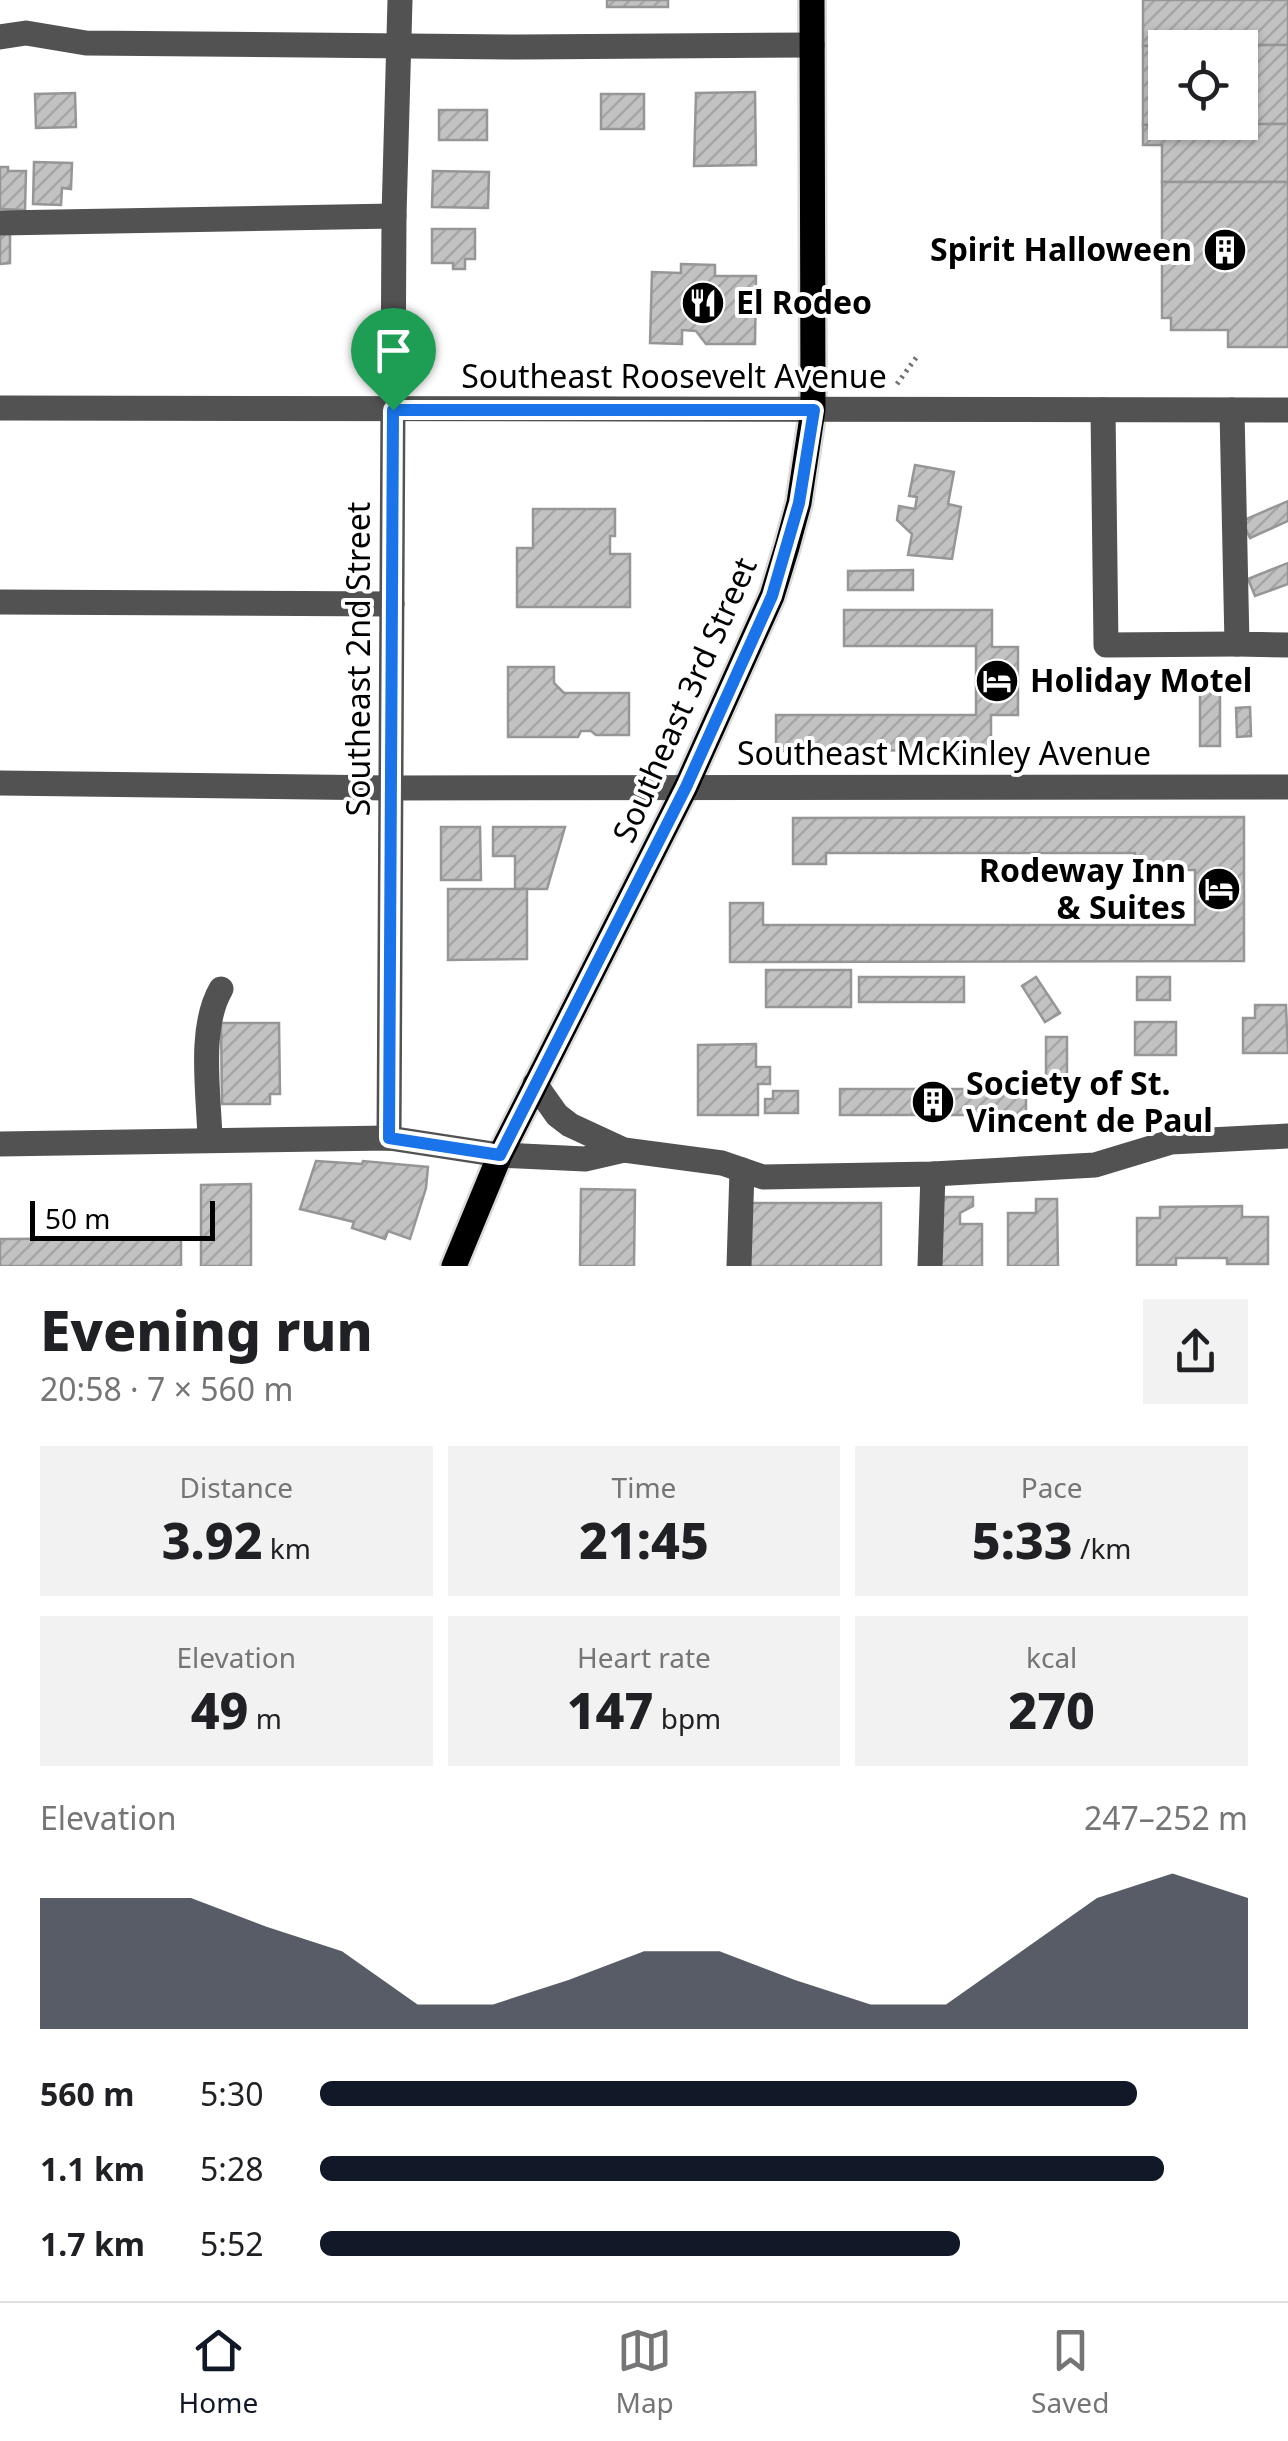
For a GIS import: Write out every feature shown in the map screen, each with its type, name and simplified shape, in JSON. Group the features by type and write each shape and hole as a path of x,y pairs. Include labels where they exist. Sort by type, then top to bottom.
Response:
{"main road":[{"name":"Southeast 3rd Street","path":"454,1266 500,1155 686,787 772,596 799,503 814,410 812,0"}],"street":[{"name":"Southeast 2nd Street","path":"389,1138 394,216 400,0"},
{"path":"13,35 86,42 400,46 812,45"},
{"path":"0,223 394,216"},
{"name":"Southeast Roosevelt Avenue","path":"0,408 1288,410"},
{"path":"1102,410 1106,645 1288,645"},
{"path":"1232,410 1237,644"},
{"path":"0,602 392,604"},
{"name":"Southeast McKinley Avenue","path":"0,783 390,788 1288,787"},
{"path":"210,1140 208,1036 212,1005 222,988"},
{"path":"535,1084 557,1115 570,1125 624,1150 722,1162 762,1177 933,1174 1095,1165 1172,1142 1288,1136"},
{"path":"0,1144 389,1138 500,1155 585,1159 624,1150"},
{"path":"738,1266 742,1170"},
{"path":"930,1266 933,1174"}],"path":[{"path":"897,384 918,354"}],"building":[{"path":"607,0 668,0 668,7 607,7"},
{"path":"1143,0 1288,0 1288,45 1258,45 1258,30 1148,30 1148,46 1143,46"},
{"path":"1258,45 1288,45 1288,124 1258,124"},
{"path":"1143,46 1148,46 1148,125 1143,125"},
{"path":"755,92 756,165 694,166 696,93"},
{"path":"75,93 76,127 36,128 35,94"},
{"path":"601,94 644,94 644,129 601,129"},
{"path":"439,110 487,110 487,140 439,140"},
{"path":"1258,124 1288,124 1288,182 1162,182 1162,145 1143,145 1143,125 1148,125 1148,140 1258,140"},
{"path":"34,162 72,163 71,189 62,188 61,205 33,204"},
{"path":"0,167 26,171 25,210 0,209"},
{"path":"433,171 489,172 488,208 432,207"},
{"name":"Spirit Halloween","path":"1162,182 1288,182 1288,347 1228,347 1228,330 1171,330 1171,318 1162,318"},
{"path":"0,229 10,229 10,263 0,264"},
{"path":"432,229 475,229 475,259 465,259 465,269 453,269 453,263 432,263"},
{"name":"El Rodeo","path":"681,264 715,265 715,276 756,276 755,344 706,344 696,331 682,330 682,344 650,343 652,272 681,273"},
{"path":"915,465 954,472 948,504 961,507 952,559 908,555 912,534 897,520 899,506 915,509 917,497 909,496"},
{"path":"1288,501 1288,521 1250,538 1242,521"},
{"path":"533,509 615,509 610,554 630,554 630,607 517,607 517,548 533,548"},
{"path":"1288,563 1288,584 1255,596 1248,579"},
{"path":"913,570 913,590 848,590 848,571"},
{"name":"Holiday Motel","path":"844,610 992,610 992,647 1018,647 1018,715 991,715 991,750 776,751 776,715 976,715 976,646 844,646"},
{"path":"508,667 554,667 554,683 564,693 629,693 629,735 581,731 578,737 508,737"},
{"path":"1200,674 1220,674 1220,746 1200,746"},
{"path":"1250,707 1251,736 1237,737 1236,708"},
{"name":"Rodeway Inn & Suites","path":"1244,817 1244,961 730,962 730,903 763,903 763,925 1195,925 1195,870 1135,870 1135,853 826,853 826,864 793,864 793,818"},
{"path":"441,827 480,827 481,880 441,880"},
{"path":"493,827 565,827 547,889 515,889 515,856 493,856"},
{"path":"448,889 527,889 527,959 448,960"},
{"path":"766,970 851,970 851,1007 766,1007"},
{"name":"Society of St. Vincent de Paul","path":"859,977 964,977 964,1002 859,1002"},
{"name":"Society of St. Vincent de Paul","path":"1036,977 1060,1013 1045,1022 1022,986"},
{"path":"1137,977 1170,977 1170,1000 1137,1000"},
{"path":"1255,1005 1286,1005 1288,1053 1243,1053 1243,1018 1255,1018"},
{"path":"1135,1022 1176,1022 1176,1055 1135,1055"},
{"path":"221,1023 279,1023 280,1094 270,1094 270,1104 222,1104"},
{"name":"Society of St. Vincent de Paul","path":"1046,1037 1067,1037 1067,1081 1046,1081"},
{"path":"756,1044 756,1067 770,1067 770,1084 758,1084 758,1115 698,1115 698,1045"},
{"name":"Society of St. Vincent de Paul","path":"840,1089 1026,1089 1026,1115 840,1115"},
{"path":"773,1091 798,1091 798,1113 765,1113 765,1099 773,1099"},
{"path":"316,1161 428,1167 426,1188 410,1239 388,1231 385,1239 352,1228 354,1222 300,1209"},
{"path":"251,1184 251,1266 201,1266 201,1185"},
{"path":"581,1189 635,1190 634,1266 580,1266"},
{"path":"940,1197 973,1197 973,1206 960,1213 960,1224 982,1224 982,1266 939,1266"},
{"path":"1036,1199 1057,1199 1058,1266 1008,1266 1008,1213 1036,1213"},
{"path":"749,1203 881,1203 881,1266 749,1266"},
{"path":"1242,1206 1242,1217 1268,1217 1268,1264 1227,1264 1227,1258 1176,1258 1176,1265 1137,1265 1137,1218 1160,1218 1160,1207"},
{"path":"181,1238 181,1266 0,1266 0,1239"}],"place":[{"name":"Spirit Halloween","path":"1225,250"},
{"name":"El Rodeo","path":"703,303"},
{"name":"Holiday Motel","path":"997,681"},
{"name":"Rodeway Inn & Suites","path":"1219,889"},
{"name":"Society of St. Vincent de Paul","path":"933,1102"}],"route":[{"path":"393,410 814,410 799,503 772,596 686,787 500,1155 389,1138 393,410"}]}
